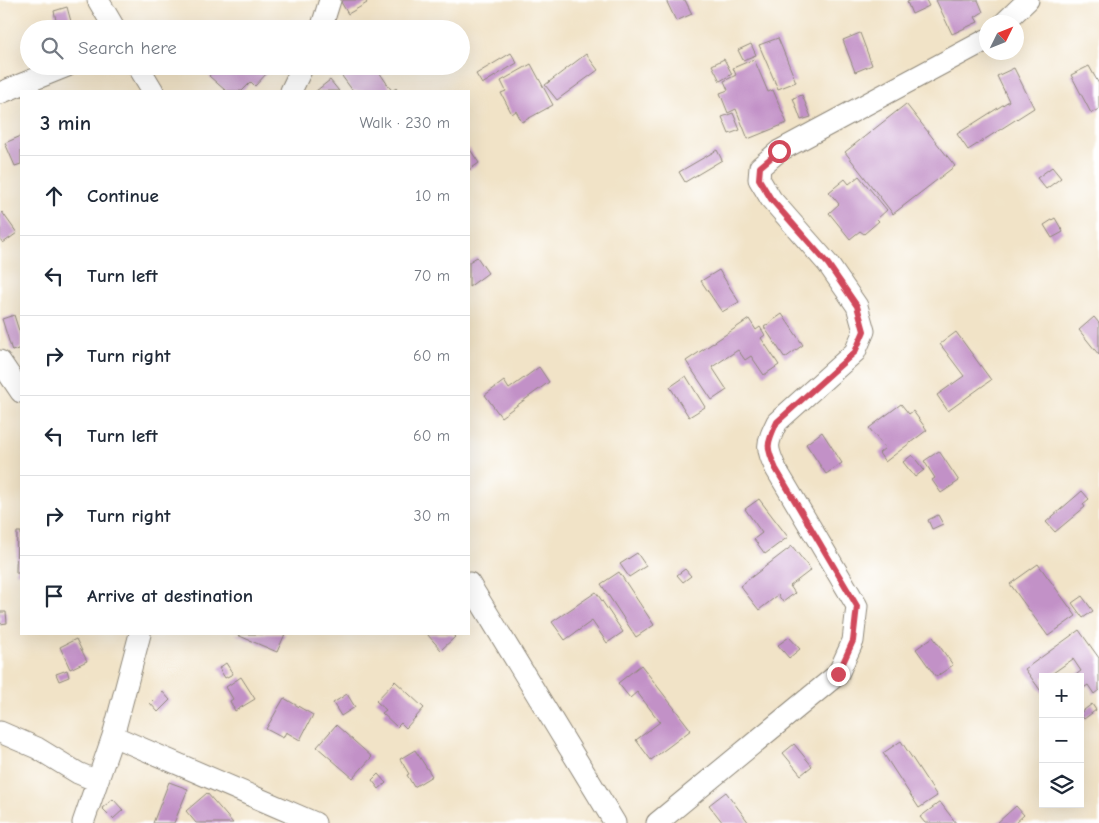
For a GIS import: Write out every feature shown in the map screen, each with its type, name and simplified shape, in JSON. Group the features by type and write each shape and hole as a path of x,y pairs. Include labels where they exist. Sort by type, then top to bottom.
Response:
{"street":[{"path":"98,0 110,20"},
{"path":"324,20 330,0"},
{"path":"1012,15 1028,0"},
{"path":"657,823 838,674 853,641 857,606 776,469 768,451 770,437 777,422 855,352 864,331 857,306 828,264 771,199 759,179 760,167 779,151 979,44"},
{"path":"0,93 45,75"},
{"path":"143,75 152,90"},
{"path":"291,90 299,75"},
{"path":"0,361 20,391"},
{"path":"470,585 615,823"},
{"path":"84,823 113,736 140,635"},
{"path":"0,732 37,748 78,773 97,781"},
{"path":"113,736 315,823"}],"building":[{"path":"344,0 365,0 367,3 348,14 341,2"},
{"path":"666,0 685,0 692,14 676,21"},
{"path":"926,0 929,6 912,14 907,2"},
{"path":"936,0 978,0 983,12 975,17 978,22 952,34"},
{"path":"67,7 71,20 56,20 54,11"},
{"path":"860,33 872,65 855,72 843,40"},
{"path":"778,38 796,82 778,89 759,45"},
{"path":"751,44 756,55 743,60 738,50"},
{"path":"511,53 517,63 482,84 476,74"},
{"path":"586,54 598,70 557,100 545,85"},
{"path":"724,59 732,74 720,81 712,65"},
{"path":"754,59 768,92 773,90 787,123 748,139 736,109 728,113 720,93 728,90 724,81 736,75 733,68"},
{"path":"531,64 553,105 522,122 516,111 512,114 501,93 506,91 501,81"},
{"path":"1089,66 1099,84 1099,109 1091,113 1071,75"},
{"path":"1014,68 1034,108 968,150 957,134 1009,101 997,76"},
{"path":"265,75 255,86 251,82 243,90 225,90 209,76"},
{"path":"341,75 381,75 391,90 352,90"},
{"path":"330,80 338,90 317,90"},
{"path":"802,95 811,117 801,120 793,98"},
{"path":"906,104 955,166 893,214 845,152"},
{"path":"733,113 740,130 729,134 722,117"},
{"path":"20,136 20,164 15,166 5,143"},
{"path":"470,150 479,163 470,169"},
{"path":"717,150 722,160 685,182 679,172"},
{"path":"1052,167 1061,178 1046,189 1037,178"},
{"path":"859,176 887,210 877,219 879,221 864,234 860,231 850,239 829,213 839,204 829,192 845,179 849,184"},
{"path":"2,212 17,233 3,243 0,239 0,214"},
{"path":"1055,218 1063,232 1052,238 1044,225"},
{"path":"477,257 488,273 470,286 470,261"},
{"path":"719,270 739,302 722,312 701,281"},
{"path":"782,314 803,345 785,358 764,327"},
{"path":"14,315 20,334 20,348 12,351 2,319"},
{"path":"1094,317 1099,323 1099,355 1079,330"},
{"path":"749,319 756,330 760,327 765,335 761,338 779,365 764,375 751,356 745,360 738,350 712,367 727,390 712,400 686,361"},
{"path":"956,332 991,380 948,411 937,395 964,376 940,344"},
{"path":"539,367 549,382 501,417 485,395 504,381 509,389"},
{"path":"686,376 705,407 689,417 670,387"},
{"path":"901,404 909,414 913,411 927,430 885,462 879,453 885,448 869,428"},
{"path":"822,432 842,463 826,474 806,444"},
{"path":"939,451 959,481 941,493 932,480 935,478 924,461"},
{"path":"912,455 924,470 915,477 903,462"},
{"path":"1082,491 1089,499 1083,504 1085,507 1055,532 1046,522"},
{"path":"759,499 788,537 765,554 754,539 762,533 745,509"},
{"path":"938,515 943,524 932,529 928,520"},
{"path":"17,532 20,532 20,573 16,573"},
{"path":"792,546 811,570 790,586 795,593 783,602 778,595 759,610 740,586"},
{"path":"637,553 646,566 629,577 620,564"},
{"path":"1038,564 1076,616 1048,636 1010,584"},
{"path":"685,569 691,576 683,582 677,575"},
{"path":"619,572 654,625 636,637 601,584"},
{"path":"596,592 623,632 607,643 592,621 565,640 552,622"},
{"path":"1082,596 1093,611 1083,618 1072,603"},
{"path":"0,612 6,612 7,623 0,624"},
{"path":"1079,630 1099,658 1099,690 1094,694 1088,685 1084,688 1084,673 1078,673 1081,671 1073,659 1053,673 1039,673 1039,688 1025,669"},
{"path":"237,635 285,635 277,652"},
{"path":"428,635 453,635 455,637 441,650"},
{"path":"789,637 800,649 789,658 778,645"},
{"path":"933,637 953,665 936,677 916,649"},
{"path":"76,639 87,661 70,669 60,647"},
{"path":"226,663 233,674 225,678 219,668"},
{"path":"641,665 691,730 651,760 636,740 660,722 637,692 630,698 618,683"},
{"path":"67,670 69,677 59,681 56,674"},
{"path":"241,677 255,699 235,711 230,701 233,699 226,687"},
{"path":"395,681 424,708 406,728 401,723 397,727 382,713 386,710 376,701"},
{"path":"162,691 170,700 158,712 150,703"},
{"path":"347,694 355,707 341,716 333,703"},
{"path":"284,698 313,715 300,740 286,732 283,738 266,729"},
{"path":"1092,704 1096,710 1084,719 1084,710"},
{"path":"336,725 372,757 353,778 317,747"},
{"path":"901,741 937,796 919,808 883,753"},
{"path":"794,744 812,766 801,775 783,753"},
{"path":"415,750 432,776 414,787 400,759"},
{"path":"378,774 386,783 379,789 372,780"},
{"path":"169,782 188,789 174,823 153,823"},
{"path":"726,792 749,823 723,823 709,805"},
{"path":"207,793 233,823 196,823 186,811"},
{"path":"113,799 123,810 113,819 102,808"},
{"path":"940,802 956,823 925,823 920,817"},
{"path":"1016,806 1024,815 1015,823 997,823"}],"route":[{"path":"779,151 760,167 759,179 771,199 828,264 857,306 864,331 855,352 777,422 770,437 768,451 776,469 857,606 853,641 838,674"}]}
